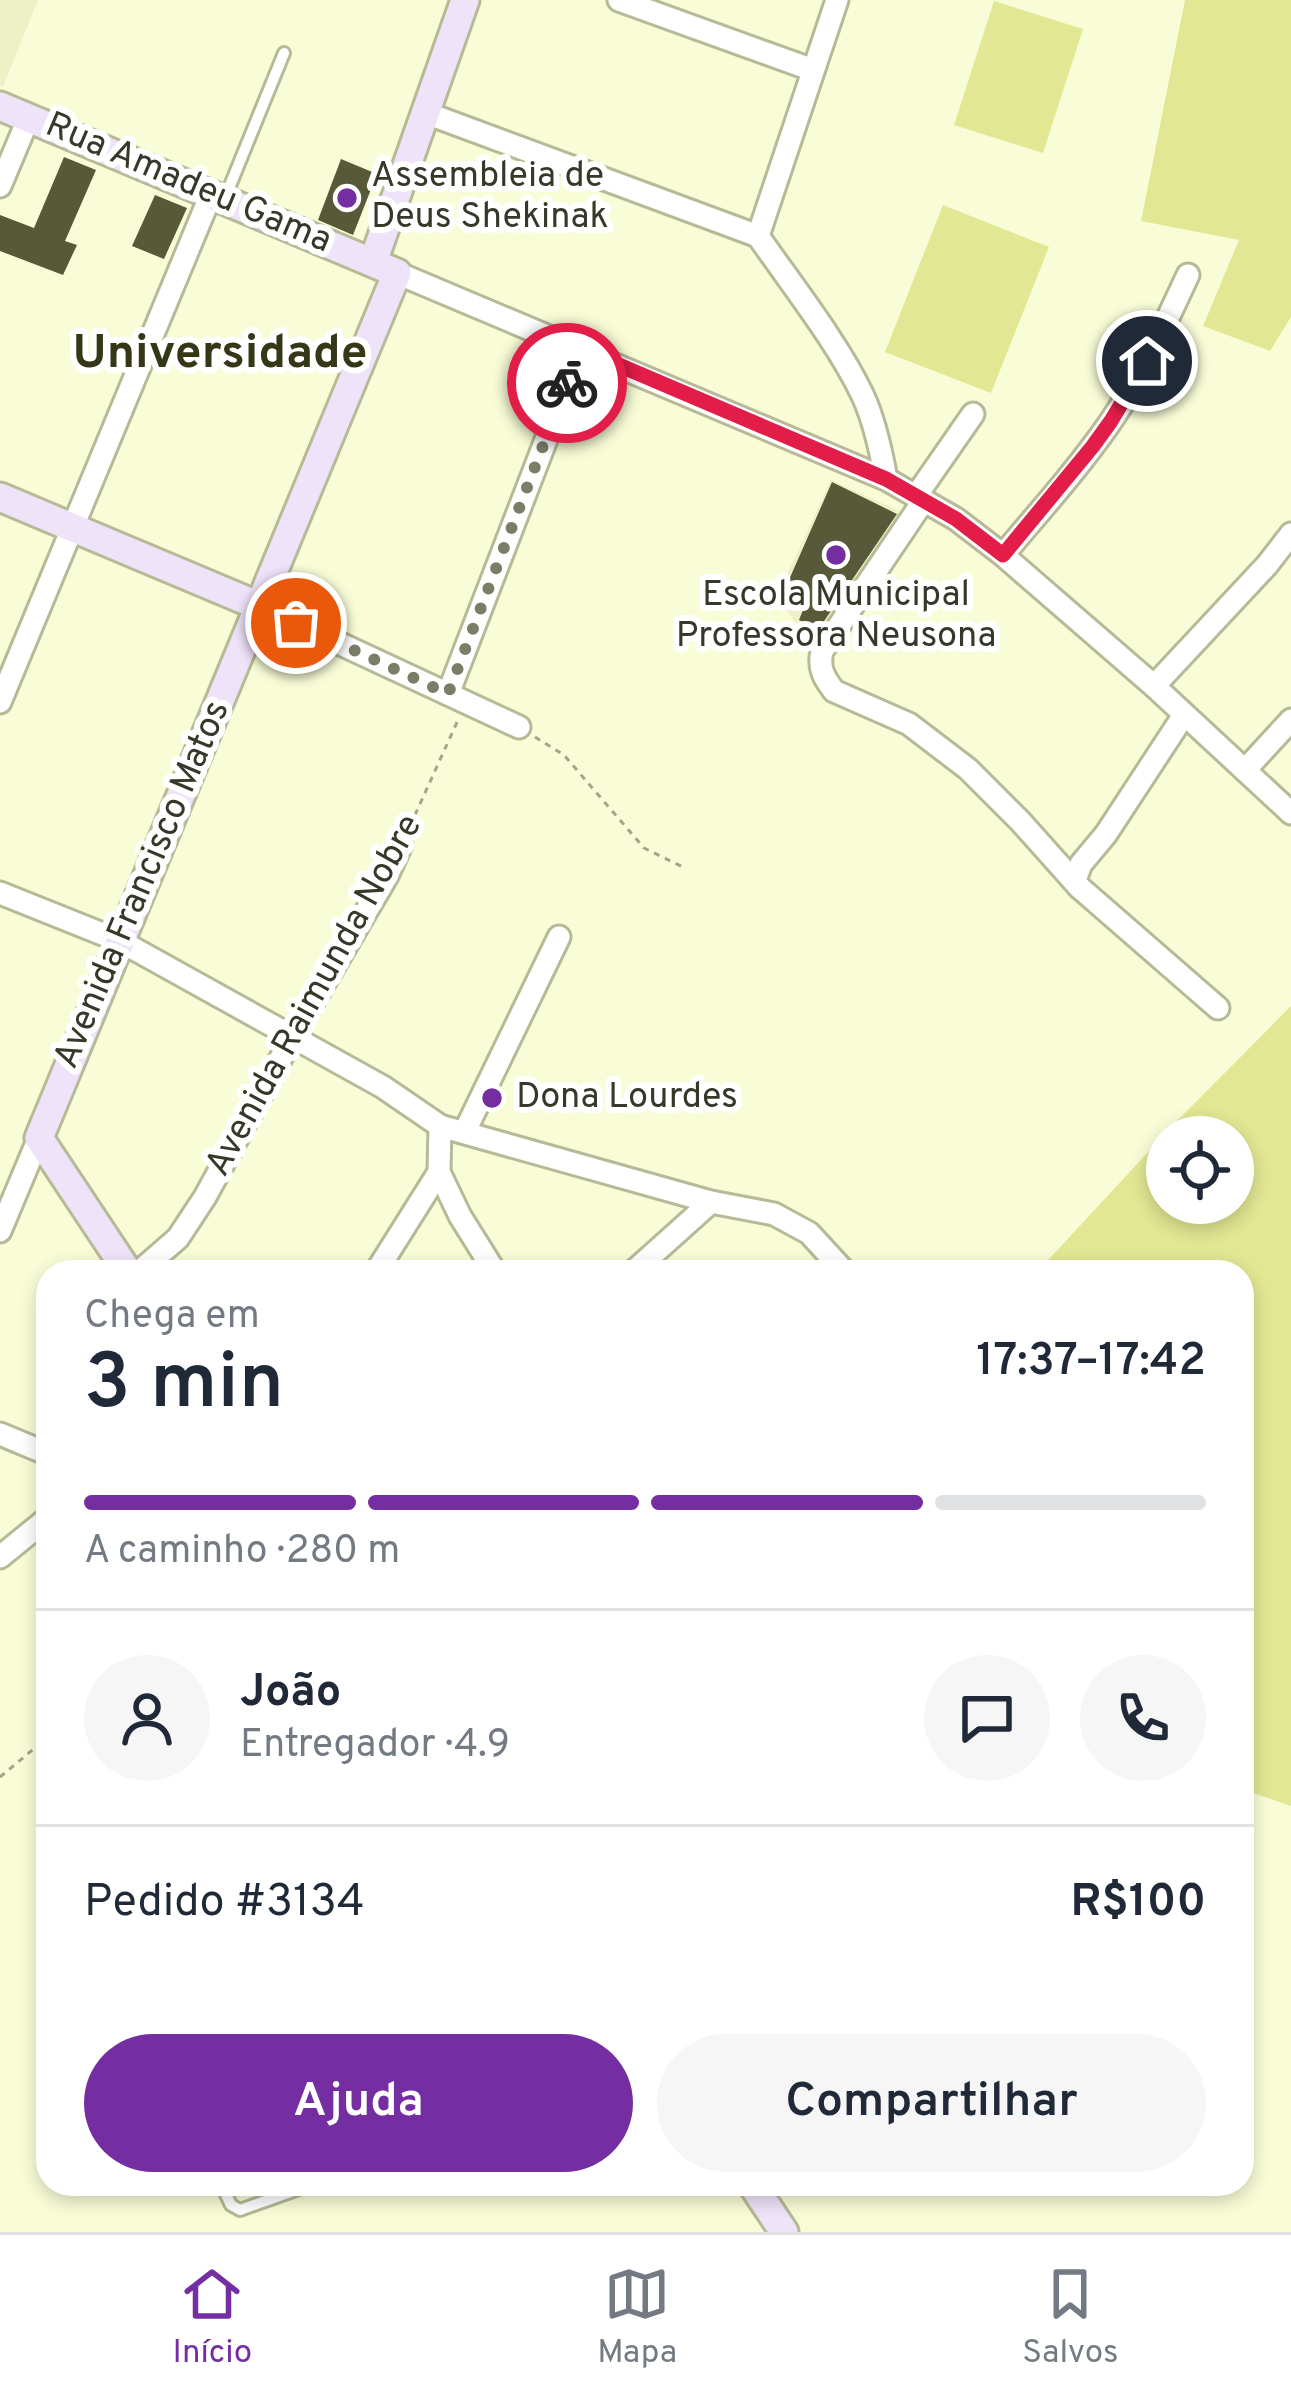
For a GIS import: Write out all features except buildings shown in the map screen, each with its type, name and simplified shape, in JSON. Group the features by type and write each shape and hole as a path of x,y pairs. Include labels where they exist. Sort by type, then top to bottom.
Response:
{"street":[{"name":"Avenida Francisco Matos","path":"0,1231 259,606 385,267 426,113 465,0"},
{"path":"619,0 813,70"},
{"path":"758,236 837,0"},
{"name":"Rua Amadeu Gama","path":"0,106 886,479 967,527 1003,555 1291,813"},
{"path":"426,113 758,236 864,398 886,479"},
{"path":"0,186 29,117"},
{"path":"0,702 218,195"},
{"path":"1003,555 1111,421 1147,361 1188,275"},
{"path":"457,698 581,349"},
{"path":"973,413 822,651 821,671 834,692 910,724 968,769 1079,887 1218,1008"},
{"path":"0,497 259,606 519,727"},
{"path":"1154,686 1291,534"},
{"path":"1079,887 1075,880 1081,864 1184,715"},
{"path":"1245,770 1291,720"},
{"name":"Avenida Raimunda Nobre","path":"152,1260 185,1228 219,1172 401,844"},
{"path":"0,893 120,941 383,1087 440,1126 711,1202 774,1214 809,1233 834,1260"},
{"path":"465,1132 559,937"},
{"path":"440,1126 440,1172 488,1260"},
{"path":"39,1138 120,1260"},
{"path":"384,1260 440,1172"},
{"path":"646,1260 711,1202"},
{"path":"0,1434 36,1449"},
{"path":"0,1557 36,1528"},
{"path":"738,2196 761,2232"},
{"path":"760,2196 784,2232"}],"lane":[{"path":"218,195 284,53"},
{"path":"226,2196 240,2210 279,2196"}],"path":[{"name":"Avenida Raimunda Nobre","path":"401,844 457,698"},
{"path":"519,727 564,755 644,848 683,867"},
{"path":"0,1777 36,1747"}],"shaded area":[{"path":"0,0 38,0 3,87 0,86"},
{"name":"Escola Municipal Professora Neusona","path":"831,480 906,514 812,647 777,596"}],"green space":[{"path":"1185,0 1291,0 1291,317 1270,351 1203,326 1239,240 1141,221"},
{"path":"994,1 1083,29 1043,153 954,125"},
{"path":"943,205 1049,247 991,393 885,352"},
{"path":"1291,1006 1291,1806 1254,1793 1254,1260 1048,1260 1146,1154 1146,1224 1254,1224 1254,1116 1182,1116"}],"way so far":[{"path":"296,623 448,694 567,383"}],"place":[{"name":"Assembleia de Deus Shekinak","path":"347,198"},
{"name":"Escola Municipal Professora Neusona","path":"836,555"},
{"name":"Dona Lourdes","path":"492,1098"}],"district":[{"name":"Universidade","path":"220,355"}],"route":[{"path":"567,383 581,349 886,479 956,519 1003,555 1093,446 1147,361"}]}
